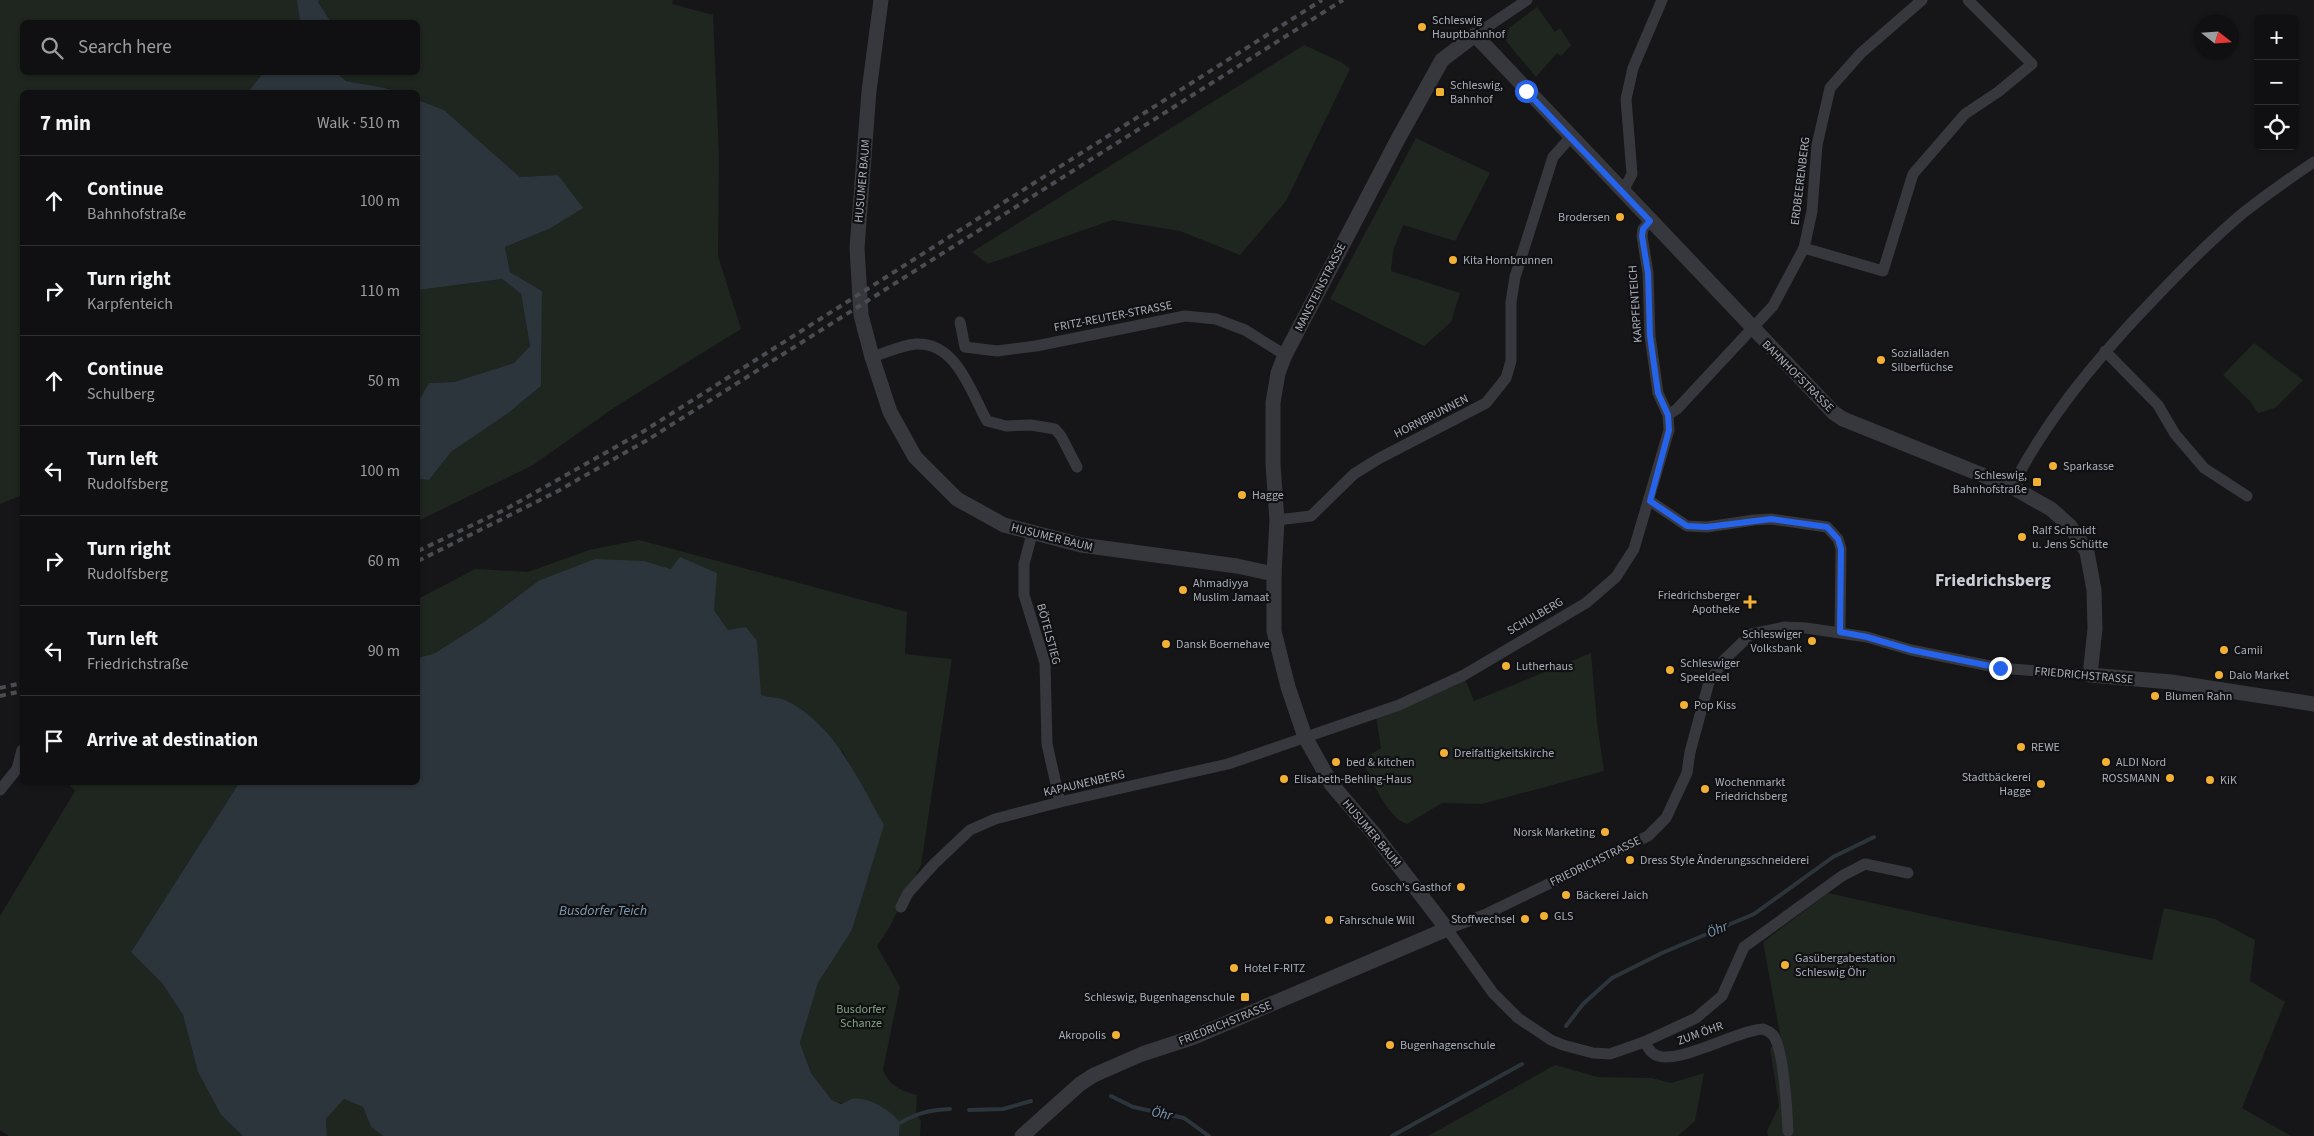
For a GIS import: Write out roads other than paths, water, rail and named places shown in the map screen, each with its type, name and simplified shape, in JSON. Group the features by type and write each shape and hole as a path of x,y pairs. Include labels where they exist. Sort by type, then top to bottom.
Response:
{"street":[{"name":"HUSUMER BAUM","path":"880,0 869,91 857,248 861,315 890,412 915,457 957,499 1004,525 1032,534 1117,552 1237,566 1274,574 1274,631 1288,687 1305,737 1332,785 1375,835 1447,929"},
{"path":"1474,35 1527,0"},
{"path":"1623,191 1632,174 1626,99 1633,68 1662,0"},
{"name":"ERDBEERENBERG","path":"1668,415 1677,409 1773,306 1804,248 1812,211 1817,145 1830,88 1861,53 1922,0"},
{"path":"1804,248 1883,271 1914,174 1964,114 1998,92 2032,64 1968,0"},
{"name":"BAHNHOFSTRASSE","path":"1474,35 1570,138 1623,191 1751,328 1834,413 1843,419 2012,487 2052,509 2070,526 2087,552 2094,590 2095,629 2090,675"},
{"name":"MANSTEINSTRASSE","path":"1274,574 1277,520 1272,465 1273,404 1278,373 1285,354 1393,147 1442,60 1474,35"},
{"name":"HORNBRUNNEN","path":"1277,520 1311,516 1354,474 1378,459 1486,403 1506,378 1511,361 1511,302 1515,277 1553,156 1570,138"},
{"path":"2012,487 2028,455 2050,420 2105,351 2198,254 2244,212 2314,162"},
{"name":"KARPFENTEICH","path":"1650,221 1643,229 1642,236 1648,273 1650,336 1658,393 1668,415"},
{"name":"FRITZ-REUTER-STRASSE","path":"960,322 964,347 997,351 1036,346 1184,316 1216,319 1245,330 1285,354"},
{"path":"872,357 916,344 939,348 957,365 987,422 1006,426 1031,425 1055,430 1061,436 1077,467"},
{"path":"2105,351 2158,405 2175,434 2204,468 2247,496"},
{"name":"SCHULBERG","path":"1305,737 1399,705 1457,678 1586,603 1616,578 1634,549 1650,501 1669,430 1668,415"},
{"path":"1650,501 1687,526 1707,527 1771,519 1827,527 1838,539 1841,549 1840,632"},
{"name":"BÖTELSTIEG","path":"1032,534 1024,564 1024,595 1045,663 1047,744 1060,802"},
{"name":"FRIEDRICHSTRASSE","path":"1022,1136 1080,1084 1094,1075 1142,1054 1194,1038 1447,929 1484,915 1648,836 1666,818 1687,773 1690,752 1709,682 1724,660 1746,637 1762,630 1784,627 1840,632 1867,637 1911,650 2000,668 2172,682 2314,704"},
{"name":"KAPAUNENBERG","path":"901,907 908,893 934,864 970,830 995,819 1060,802 1228,764 1305,737"},
{"path":"0,790 17,769 20,758"},
{"path":"1447,929 1494,993 1518,1018 1551,1040 1574,1049 1610,1054 1644,1042 1696,1018 1712,1006 1722,996 1744,947 1842,876 1865,864 1908,873"},
{"name":"ZUM ÖHR","path":"1644,1042 1654,1054 1668,1058 1689,1053 1741,1032 1763,1029 1772,1035 1777,1044 1783,1074 1788,1131"}],"water":[{"path":"297,0 319,0 318,2 330,20 300,20"},
{"path":"261,75 339,75 346,81 391,90 250,90"},
{"path":"420,101 444,110 520,177 558,175 583,208 549,229 505,247 510,272 542,291 541,386 507,414 451,452 429,480 420,479 420,399 429,383 454,382 514,363 530,346 521,294 502,279 420,290"},
{"name":"Busdorfer Teich","path":"680,557 717,573 714,610 728,630 746,627 757,641 761,695 787,701 819,725 844,756 884,825 852,930 818,983 800,1043 811,1073 832,1100 841,1104 852,1099 858,1099 879,1105 900,1123 899,1136 383,1136 371,1127 363,1107 344,1099 326,1119 327,1136 243,1136 221,1115 198,1072 183,1015 162,983 131,952 238,785 420,785 420,657 435,653 484,622 538,581 595,559 644,561 671,569"}],"waterway":[{"name":"Öhr","path":"1566,1026 1583,1004 1612,978 1662,953 1754,914 1833,857 1874,837"},
{"name":"Öhr","path":"1392,1136 1522,1064"},
{"name":"Öhr","path":"1111,1096 1133,1107 1184,1118 1209,1136"},
{"name":"Öhr","path":"969,1110 1003,1109 1031,1101"},
{"name":"Öhr","path":"900,1123 924,1113 950,1109"}],"railway":[{"path":"420,550 506,509 644,431 1322,0"},
{"path":"420,560 558,491 649,439 1343,0"},
{"path":"0,688 20,683"},
{"path":"0,696 20,691"}],"place":[{"name":"Schleswig Hauptbahnhof","path":"1422,27"},
{"name":"Schleswig, Bahnhof","path":"1440,92"},
{"name":"Brodersen","path":"1620,217"},
{"name":"Kita Hornbrunnen","path":"1453,260"},
{"name":"Sozialladen Silberfüchse","path":"1881,360"},
{"name":"Sparkasse","path":"2053,466"},
{"name":"Schleswig, Bahnhofstraße","path":"2037,482"},
{"name":"Hagge","path":"1242,495"},
{"name":"Ralf Schmidt u. Jens Schütte","path":"2022,537"},
{"name":"Ahmadiyya Muslim Jamaat","path":"1183,590"},
{"name":"Friedrichsberger Apotheke","path":"1750,602"},
{"name":"Schleswiger Volksbank","path":"1812,641"},
{"name":"Dansk Boernehave","path":"1166,644"},
{"name":"Camii","path":"2224,650"},
{"name":"Lutherhaus","path":"1506,666"},
{"name":"Schleswiger Speeldeel","path":"1670,670"},
{"name":"Dalo Market","path":"2219,675"},
{"name":"Blumen Rahn","path":"2155,696"},
{"name":"Pop Kiss","path":"1684,705"},
{"name":"REWE","path":"2021,747"},
{"name":"Dreifaltigkeitskirche","path":"1444,753"},
{"name":"bed & kitchen","path":"1336,762"},
{"name":"ALDI Nord","path":"2106,762"},
{"name":"ROSSMANN","path":"2170,778"},
{"name":"Elisabeth-Behling-Haus","path":"1284,779"},
{"name":"KiK","path":"2210,780"},
{"name":"Stadtbäckerei Hagge","path":"2041,784"},
{"name":"Wochenmarkt Friedrichsberg","path":"1705,789"},
{"name":"Norsk Marketing","path":"1605,832"},
{"name":"Dress Style Änderungsschneiderei","path":"1630,860"},
{"name":"Gosch's Gasthof","path":"1461,887"},
{"name":"Bäckerei Jaich","path":"1566,895"},
{"name":"GLS","path":"1544,916"},
{"name":"Stoffwechsel","path":"1525,919"},
{"name":"Fahrschule Will","path":"1329,920"},
{"name":"Gasübergabestation Schleswig Öhr","path":"1785,965"},
{"name":"Hotel F-RITZ","path":"1234,968"},
{"name":"Schleswig, Bugenhagenschule","path":"1245,997"},
{"name":"Akropolis","path":"1116,1035"},
{"name":"Bugenhagenschule","path":"1390,1045"}],"district":[{"name":"Friedrichsberg","path":"1993,580"}],"park label":[{"name":"Busdorfer Schanze","path":"861,1016"}]}
